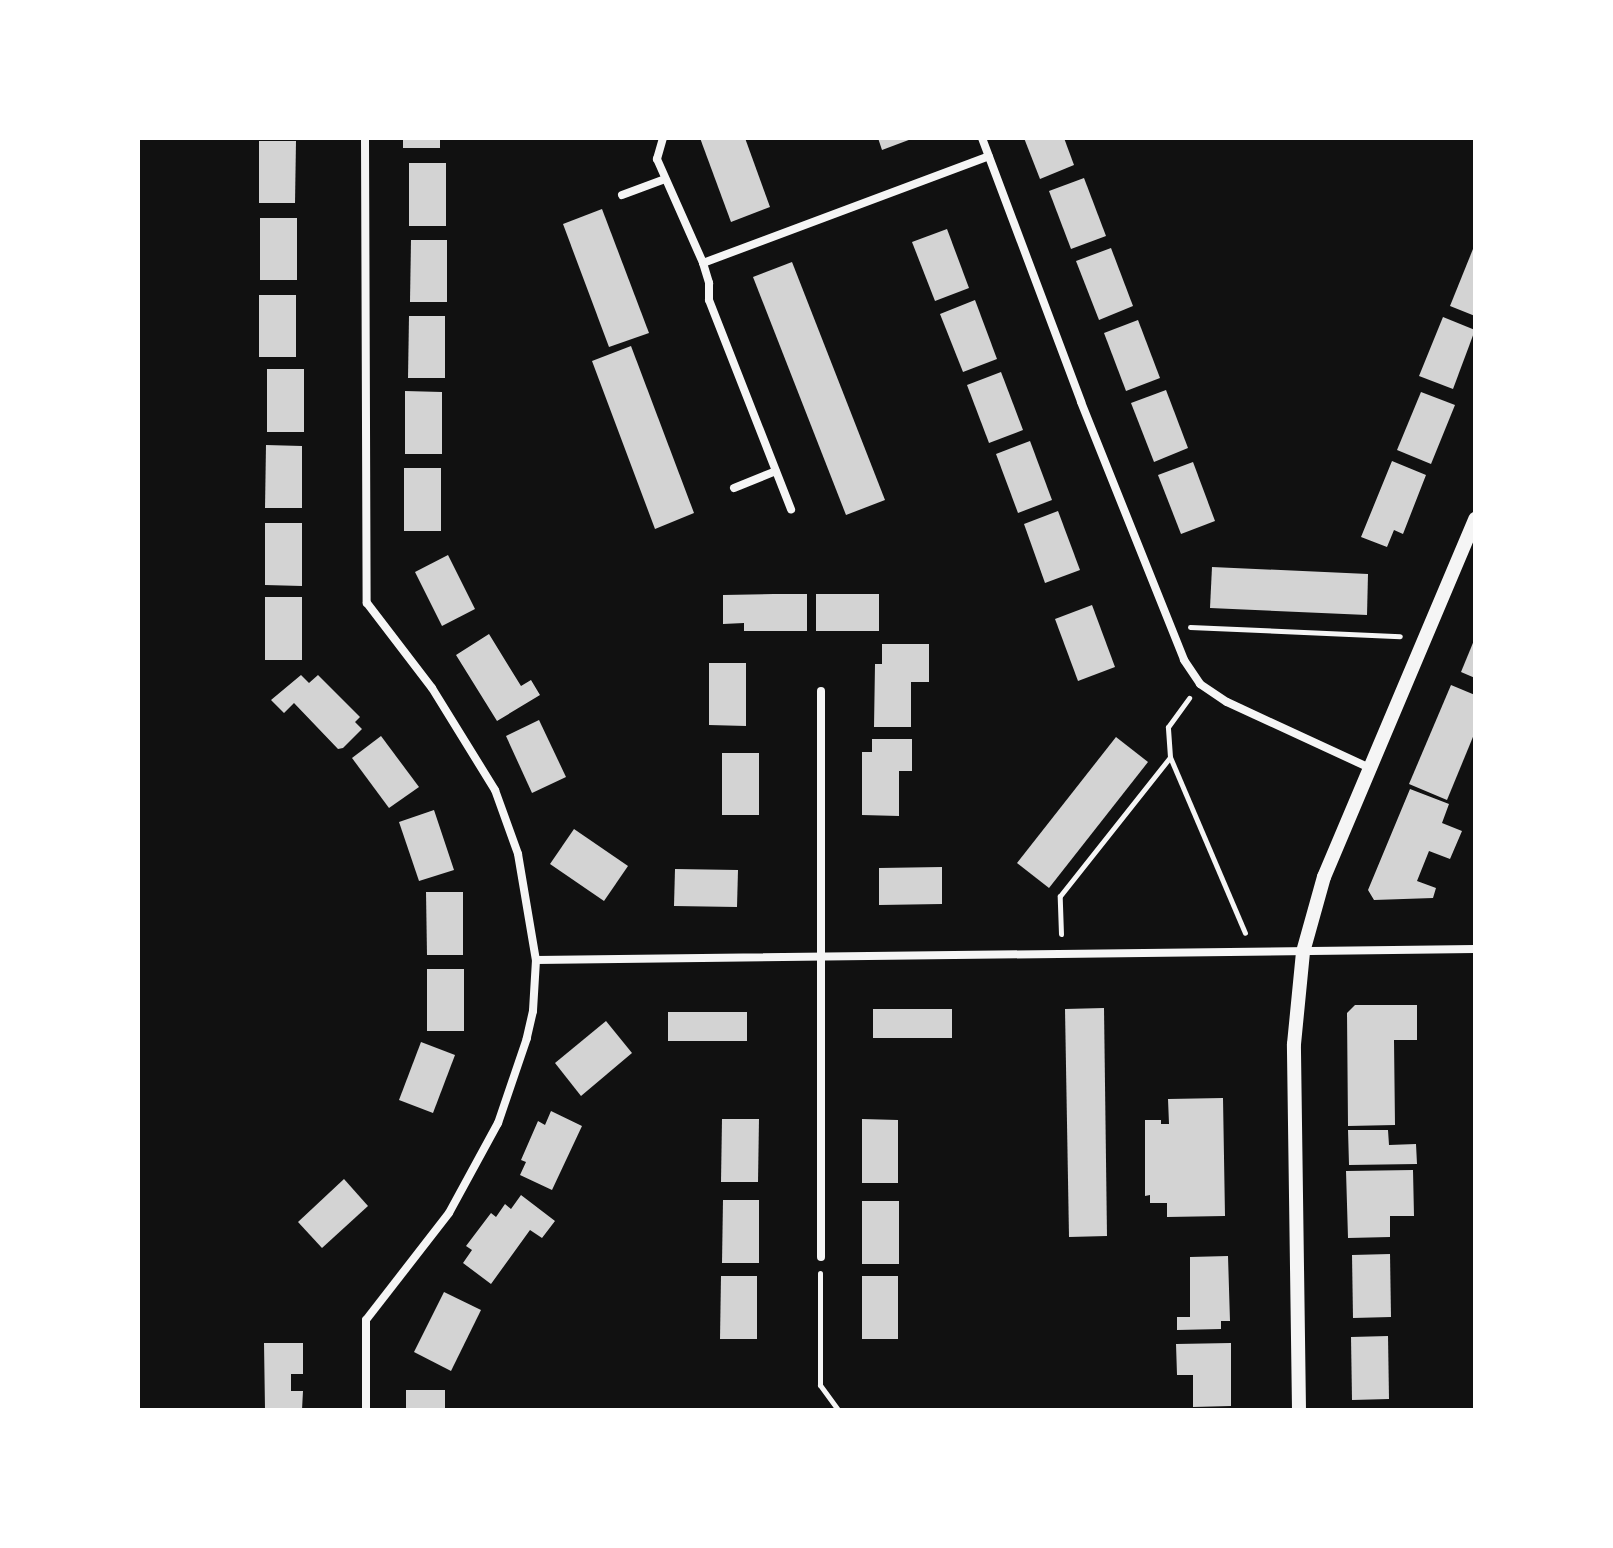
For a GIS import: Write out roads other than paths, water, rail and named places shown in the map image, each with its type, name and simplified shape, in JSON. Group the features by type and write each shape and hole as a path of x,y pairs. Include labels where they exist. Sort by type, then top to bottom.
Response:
{"street":[{"path":"365,138 367,603 432,688 495,790 518,854 536,960 533,1011 527,1038 510,1096 486,1149 449,1213 366,1320 366,1410"},
{"path":"663,138 657,159 703,263 709,283 709,300 791,509"},
{"path":"982,138 1184,660 1200,684 1227,702 1372,769"},
{"path":"703,263 989,156"},
{"path":"622,195 665,179"},
{"path":"734,488 776,471"},
{"path":"1299,1410 1294,1044 1303,952 1324,877 1475,519"},
{"path":"821,691 821,1257"},
{"path":"536,960 1061,951 1253,953 1475,949"}]}
